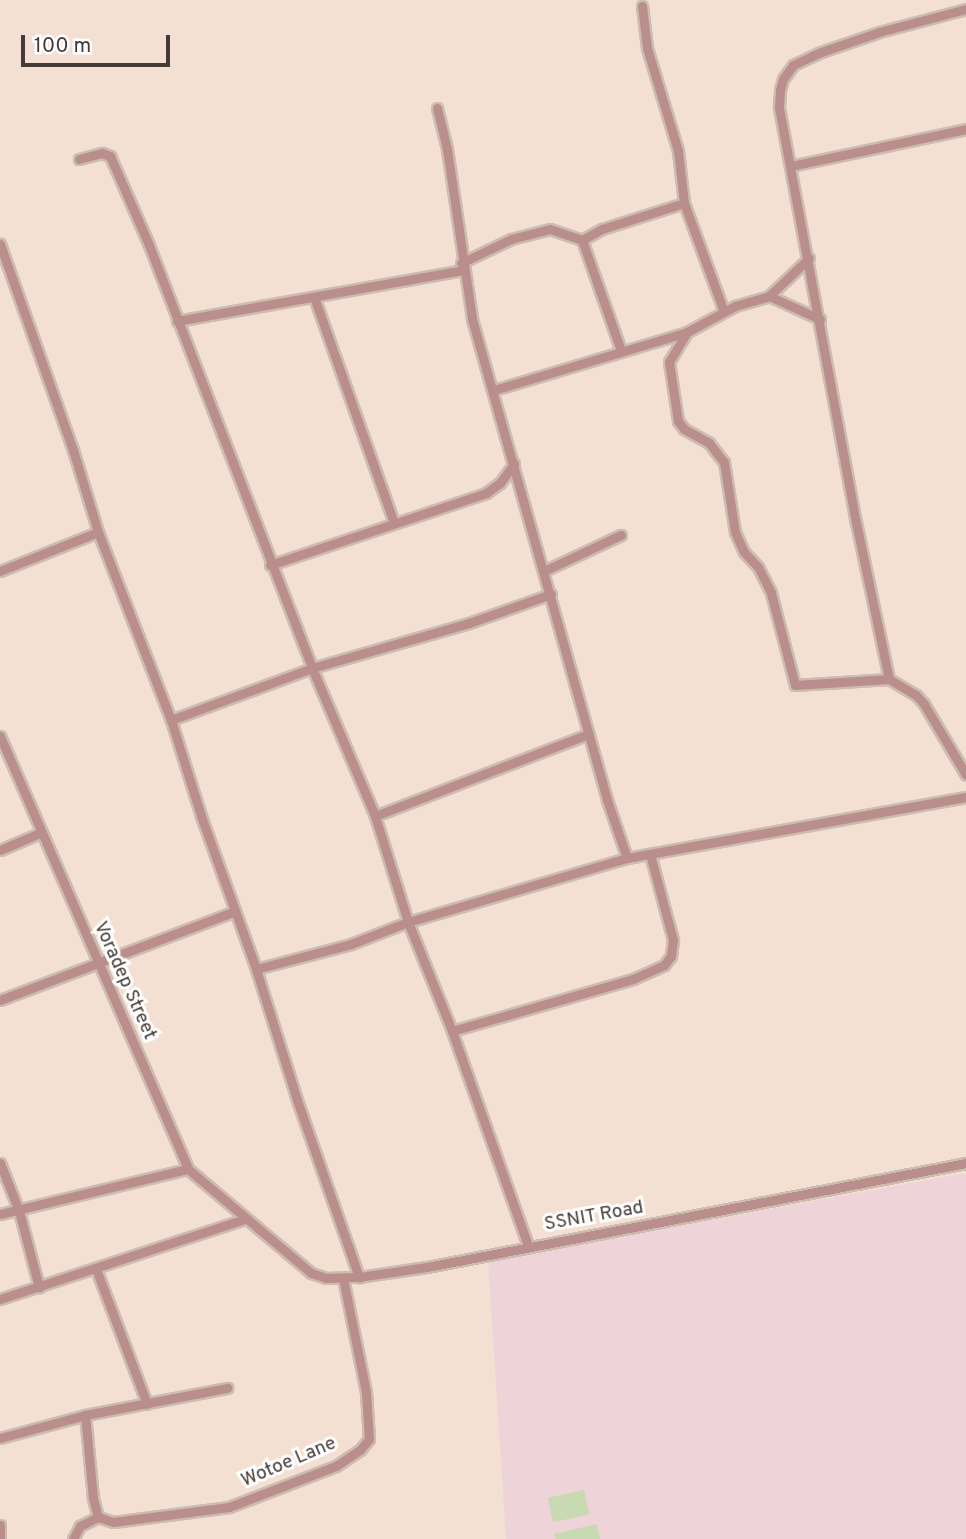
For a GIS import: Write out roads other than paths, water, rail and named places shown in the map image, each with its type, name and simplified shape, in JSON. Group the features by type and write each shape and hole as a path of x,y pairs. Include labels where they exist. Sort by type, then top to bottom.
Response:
{"street":[{"path":"642,6 648,48 678,151 684,203 724,313"},
{"path":"890,679 856,523 779,106 783,79 793,65 879,32 966,9"},
{"path":"437,108 447,149 462,267 472,319 589,734 627,858"},
{"path":"792,166 966,129"},
{"path":"79,159 102,153 110,156 177,321 270,565 375,816 408,922 452,1031 528,1246"},
{"path":"177,321 462,267 512,239 550,229 582,240 601,229 684,203"},
{"path":"582,240 621,351"},
{"path":"0,244 73,450 98,532 171,720 233,912 256,969 297,1100 359,1277"},
{"path":"494,390 687,332 724,313 769,296 809,258"},
{"path":"769,296 820,319"},
{"path":"314,297 394,523"},
{"path":"687,332 669,362 678,421 684,429 709,443 724,462 735,532 744,552 758,567 771,593 795,685 890,679 916,695 924,704 966,775"},
{"path":"270,565 486,493 500,482 514,464"},
{"path":"0,571 98,532"},
{"path":"544,571 621,535"},
{"path":"171,720 312,668 469,623 551,594"},
{"path":"375,816 589,734"},
{"name":"Voradep Street","path":"0,736 188,1169 245,1219"},
{"path":"256,969 351,944 408,922 627,858 966,797"},
{"path":"0,849 40,833"},
{"path":"452,1031 633,979 664,965 671,956 673,940 650,854"},
{"path":"0,1000 233,912"},
{"path":"0,1163 19,1211 39,1287"},
{"name":"SSNIT Road","path":"245,1219 311,1273 326,1278 359,1277 966,1163"},
{"path":"0,1214 188,1169"},
{"path":"0,1299 245,1219"},
{"path":"96,1269 148,1404"},
{"name":"Wotoe Lane","path":"98,1517 113,1522 229,1507 337,1466 360,1450 369,1439 366,1392 343,1278"},
{"path":"0,1438 85,1415 227,1388"},
{"path":"73,1539 80,1526 98,1517 85,1415"},
{"path":"0,1525 1,1539"}]}
